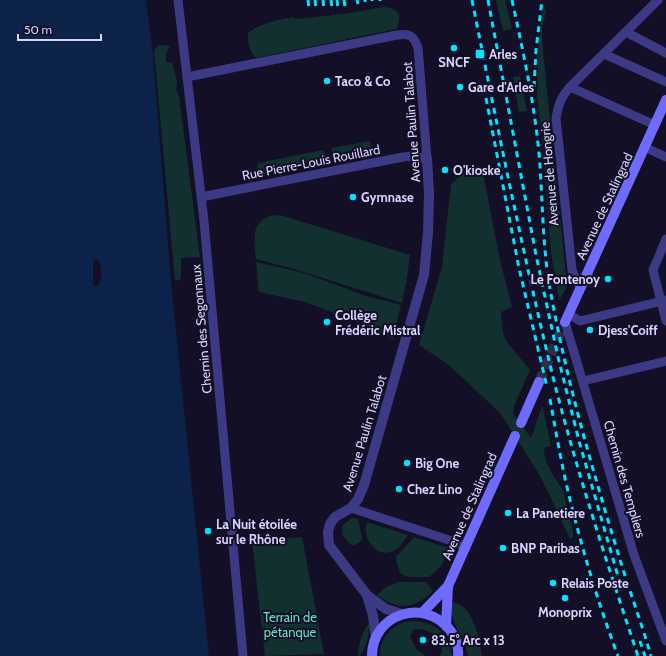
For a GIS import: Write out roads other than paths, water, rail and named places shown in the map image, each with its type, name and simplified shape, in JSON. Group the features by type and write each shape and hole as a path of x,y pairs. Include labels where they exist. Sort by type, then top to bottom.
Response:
{"main road":[{"name":"Avenue de Stalingrad","path":"567,318 644,148 655,125 664,112 666,100"},
{"path":"521,424 539,382"},
{"name":"Avenue de Stalingrad","path":"422,613 448,586 515,436"},
{"name":"Avenue de Stalingrad","path":"446,626 448,586"},
{"path":"371,655 376,638 386,623 402,614 422,613 439,620 446,626 452,634 459,655"}],"street":[{"name":"Chemin des Segonnaux","path":"178,0 201,197 243,656"},
{"name":"Avenue de Hongrie","path":"580,288 572,270 556,118 561,98 570,87 658,0"},
{"path":"626,32 666,53"},
{"name":"Avenue Paulin Talabot","path":"187,77 397,34 409,35 415,39 418,48 429,193 428,233 424,275 368,472 358,499 352,508 335,517 330,524 328,532 329,545 367,595 373,616 376,638"},
{"path":"604,54 666,82"},
{"path":"570,87 655,125"},
{"path":"644,148 666,157"},
{"name":"Rue Pierre-Louis Rouillard","path":"201,197 403,157 413,156 427,159"},
{"path":"666,239 653,270 664,300 666,321"},
{"path":"567,318 580,321 664,300"},
{"name":"Chemin des Templiers","path":"567,318 583,381 634,555 664,632 666,642"},
{"path":"583,381 666,361"},
{"path":"352,508 452,541 465,548"},
{"path":"367,595 386,609 402,614"}],"water":[{"path":"0,0 146,0 153,55 171,282 209,656 0,656","holes":["95,260 98,260 101,269 101,277 98,286 95,286 93,283 93,263"]}],"tunnel":[{"path":"539,382 565,322"}],"railway":[{"path":"308,0 309,9"},
{"path":"315,0 316,9"},
{"path":"323,0 324,9"},
{"path":"331,0 332,8"},
{"path":"337,0 338,8"},
{"path":"344,0 345,6"},
{"path":"357,0 358,4"},
{"path":"472,0 520,233 561,409 603,551 638,656"},
{"path":"488,0 536,255 558,357 579,441 622,590"},
{"path":"512,0 534,114 539,153 546,259 557,327 572,392 599,489 651,656"},
{"path":"534,87 536,50 542,0"},
{"path":"486,98 519,268 547,387"},
{"path":"550,399 566,483 577,527 589,571 618,656"},
{"path":"640,641 645,656"}],"place":[{"name":"SNCF","path":"454,48"},
{"name":"Arles","path":"480,54"},
{"name":"Taco & Co","path":"327,81"},
{"name":"Gare d'Arles","path":"460,87"},
{"name":"O'kioske","path":"445,170"},
{"name":"Gymnase","path":"353,197"},
{"name":"Le Fontenoy","path":"608,279"},
{"name":"Collège Frédéric Mistral","path":"327,322"},
{"name":"Djess'Coiff","path":"590,330"},
{"name":"Big One","path":"407,463"},
{"name":"Chez Lino","path":"399,489"},
{"name":"La Panetiere","path":"508,513"},
{"name":"La Nuit étoilée sur le Rhône","path":"208,531"},
{"name":"BNP Paribas","path":"503,548"},
{"name":"Relais Poste","path":"553,583"},
{"name":"Monoprix","path":"565,598"},
{"name":"83.5° Arc x 13","path":"423,640"}],"park label":[{"name":"Terrain de pétanque","path":"290,624"}]}
